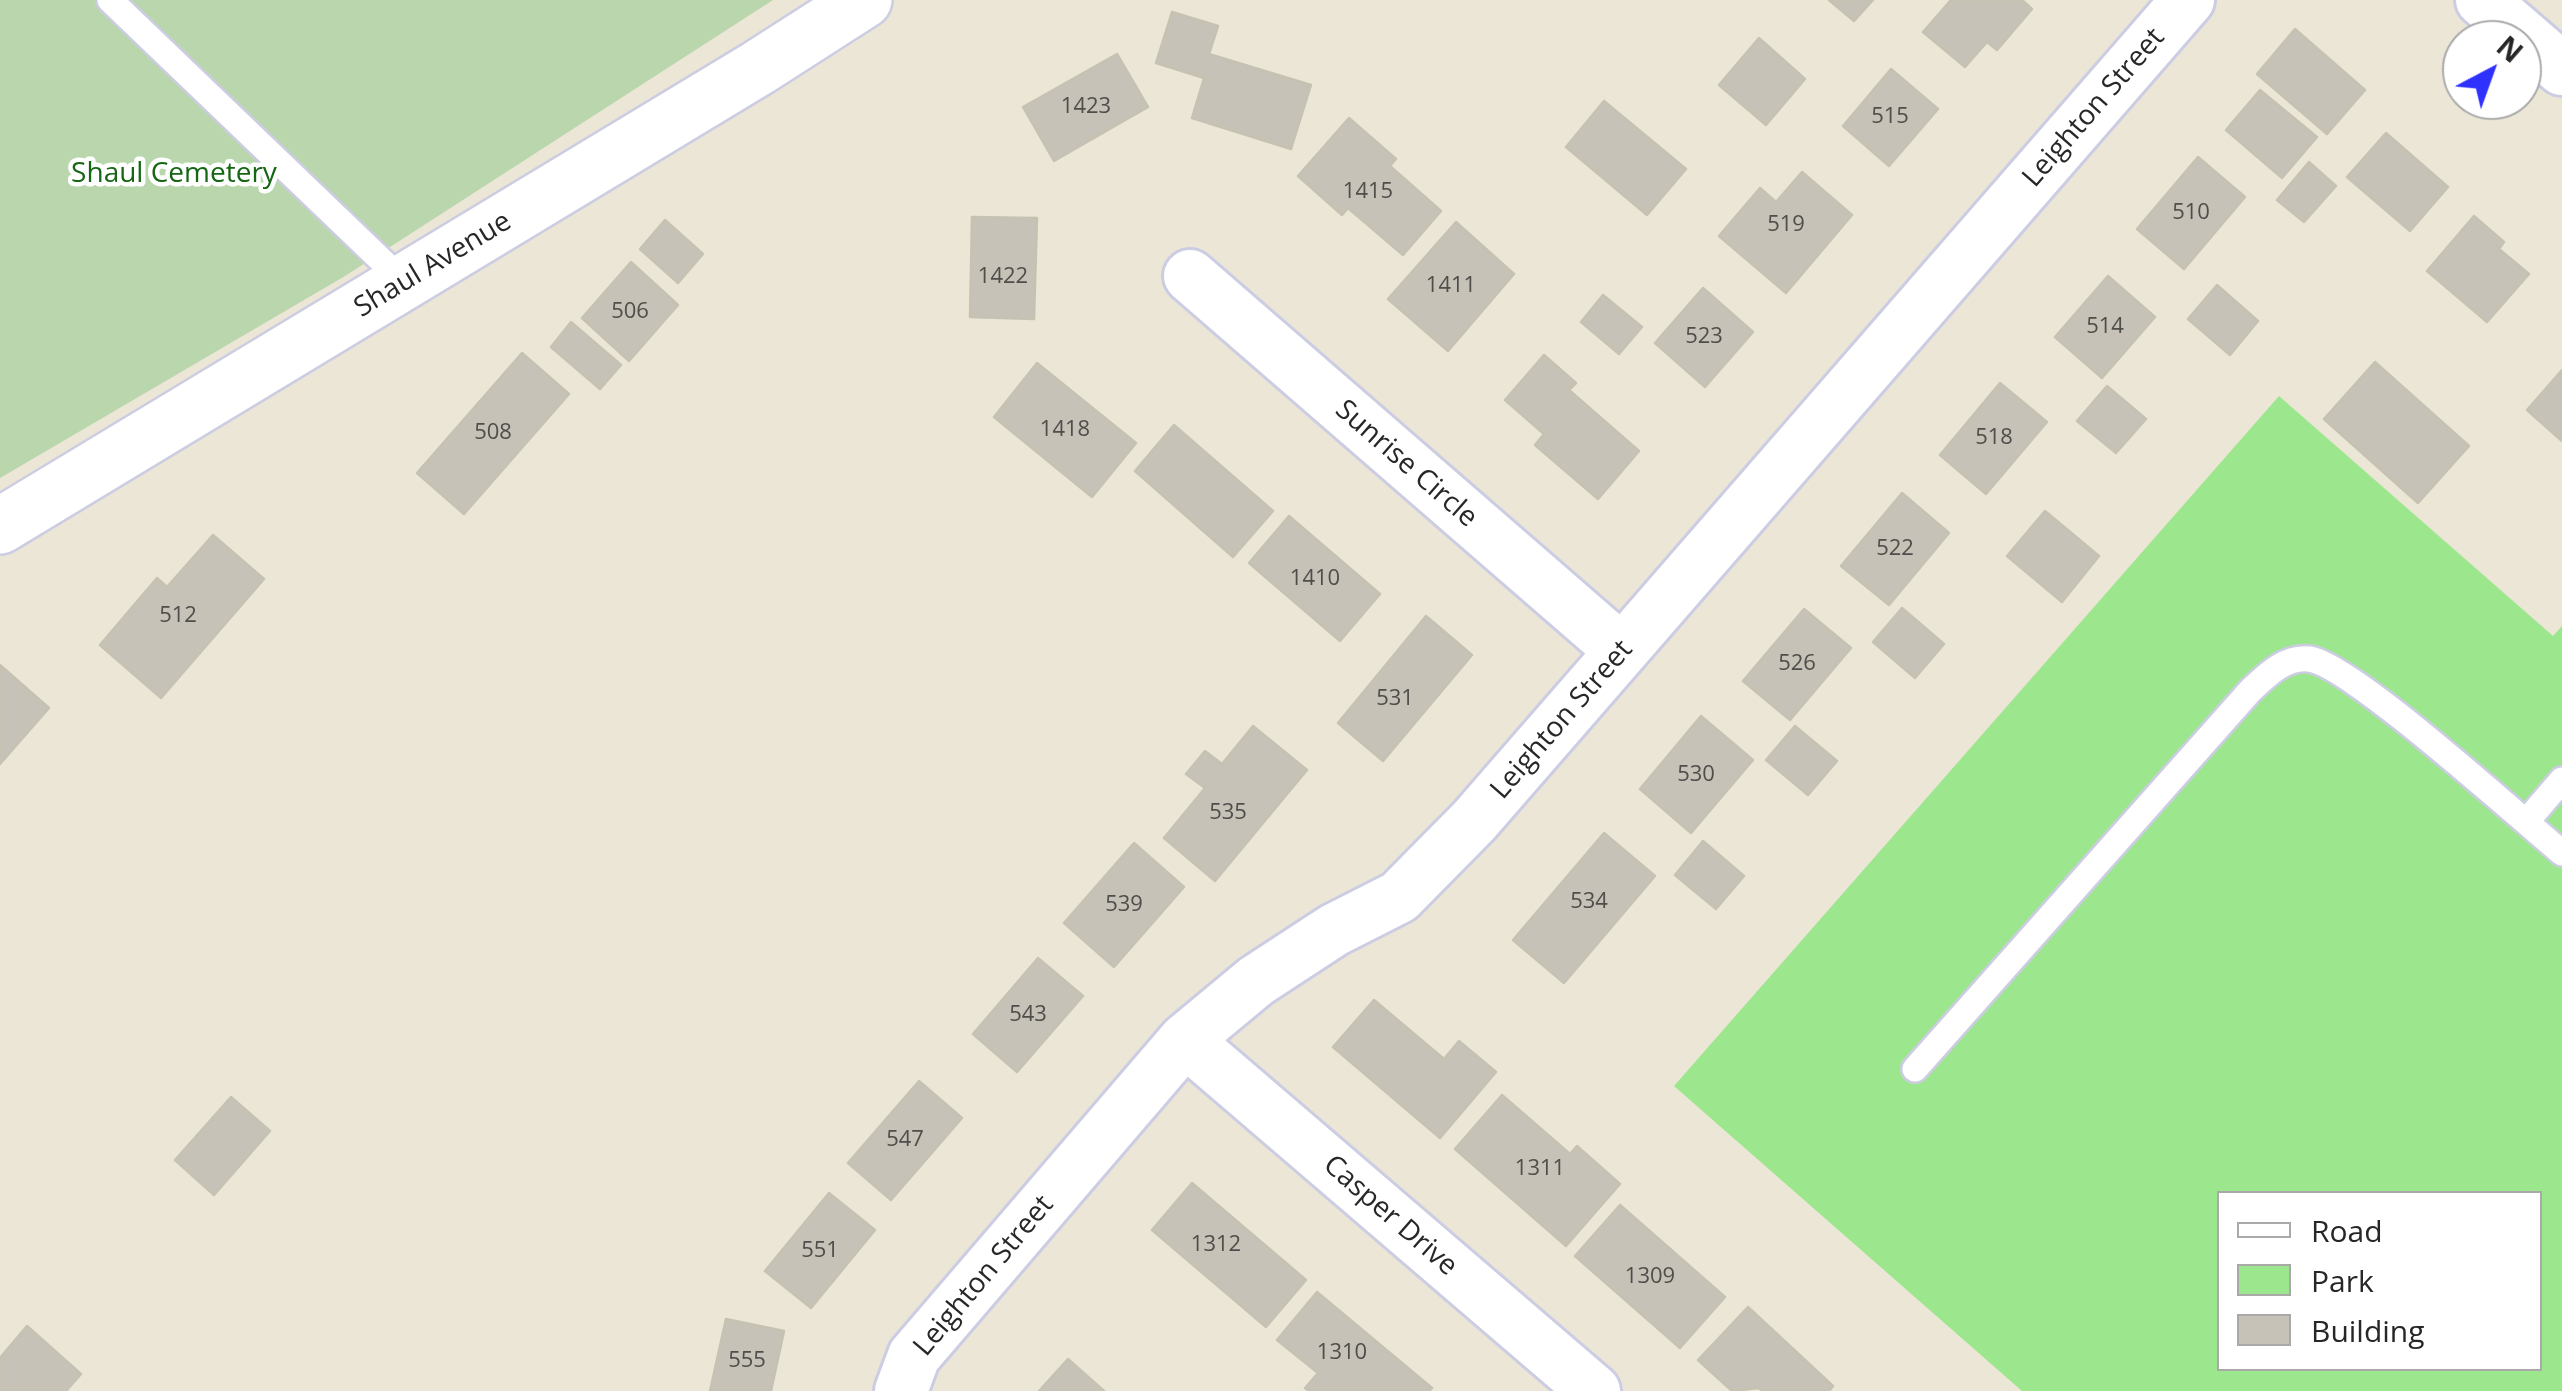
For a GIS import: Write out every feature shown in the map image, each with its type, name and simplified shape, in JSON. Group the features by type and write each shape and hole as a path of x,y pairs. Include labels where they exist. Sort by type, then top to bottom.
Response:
{"main road":[{"name":"Shaul Avenue","path":"0,526 864,0"}],"street":[{"name":"Leighton Street","path":"901,1391 914,1356 1185,1040 1256,981 1334,930 1399,897 1474,821 2188,0"},
{"path":"2482,0 2562,69"},
{"name":"Sunrise Circle","path":"1190,276 1622,651"},
{"name":"Casper Drive","path":"1185,1040 1594,1391"}],"lane":[{"path":"110,0 404,282"},
{"path":"1914,1069 2274,667 2309,659 2349,677 2562,853"},
{"path":"2526,822 2562,780"}],"green space":[{"name":"Shaul Cemetery","path":"0,0 773,0 345,276 0,478"},
{"path":"2279,396 2553,636 2562,626 2562,1391 2022,1391 1674,1086"}],"building":[{"path":"1829,0 1873,0 1854,21"},
{"path":"1951,0 2022,0 2032,9 1997,50 1987,42 1965,67 1923,32"},
{"path":"1172,12 1218,26 1209,54 1311,85 1291,149 1192,118 1204,78 1156,63"},
{"path":"2295,29 2365,90 2327,134 2257,74"},
{"path":"1759,38 1805,79 1766,125 1719,85"},
{"path":"1117,54 1148,107 1054,161 1023,107"},
{"path":"1891,69 1938,109 1889,166 1843,126"},
{"path":"2260,90 2317,137 2282,178 2226,130"},
{"path":"1604,101 1686,169 1647,215 1566,147"},
{"path":"1349,118 1396,159 1390,166 1441,211 1403,255 1348,208 1342,215 1298,176"},
{"path":"2386,133 2448,187 2410,231 2347,177"},
{"path":"2198,157 2245,197 2184,269 2137,229"},
{"path":"2309,162 2336,186 2304,222 2277,200"},
{"path":"1802,172 1852,215 1786,293 1719,236 1760,188 1776,202"},
{"path":"2474,216 2504,242 2499,249 2529,274 2487,322 2427,271"},
{"path":"972,217 1037,218 1034,319 970,317"},
{"path":"665,220 703,254 678,283 640,249"},
{"path":"1456,222 1514,274 1448,351 1388,299"},
{"path":"631,262 678,305 629,361 582,318"},
{"path":"2108,276 2155,317 2102,378 2055,337"},
{"path":"2217,285 2258,321 2230,355 2188,319"},
{"path":"1703,288 1753,332 1705,387 1655,343"},
{"path":"1603,295 1642,327 1619,354 1581,322"},
{"path":"571,322 621,365 600,389 551,347"},
{"path":"522,353 569,394 464,514 417,473"},
{"path":"1544,355 1576,383 1569,390 1639,451 1598,499 1535,445 1544,434 1505,400"},
{"path":"2375,362 2469,446 2418,503 2324,419"},
{"path":"1037,363 1136,443 1092,497 994,417"},
{"path":"2562,370 2562,441 2527,410"},
{"path":"2000,383 2047,422 1986,494 1940,455"},
{"path":"2107,386 2146,419 2116,453 2077,421"},
{"path":"1174,425 1273,511 1233,557 1135,471"},
{"path":"1902,493 1949,533 1889,605 1841,566"},
{"path":"2045,511 2099,556 2062,602 2007,556"},
{"path":"1289,516 1380,594 1340,641 1249,563"},
{"path":"213,535 264,579 161,698 100,645 157,578 167,587"},
{"path":"1902,608 1944,644 1915,678 1873,642"},
{"path":"1804,609 1851,648 1790,720 1743,681"},
{"path":"1426,616 1472,655 1383,761 1338,723"},
{"path":"0,665 49,708 0,764"},
{"path":"1701,716 1753,760 1691,833 1640,789"},
{"path":"1253,726 1307,770 1215,881 1164,838 1205,788 1186,774 1205,751 1222,764"},
{"path":"1795,726 1837,761 1808,795 1766,760"},
{"path":"1604,833 1655,876 1564,983 1513,940"},
{"path":"1703,841 1744,876 1716,909 1675,875"},
{"path":"1134,843 1184,887 1114,967 1064,923"},
{"path":"1038,958 1083,996 1017,1072 973,1034"},
{"path":"1374,1000 1444,1059 1459,1041 1496,1072 1440,1138 1333,1047"},
{"path":"919,1081 962,1118 891,1200 848,1163"},
{"path":"1502,1095 1570,1154 1577,1146 1620,1184 1566,1246 1455,1149"},
{"path":"231,1097 270,1131 214,1195 175,1160"},
{"path":"1192,1183 1306,1280 1266,1327 1152,1230"},
{"path":"829,1193 875,1230 811,1308 765,1271"},
{"path":"1620,1205 1725,1297 1680,1348 1575,1256"},
{"path":"1317,1292 1432,1388 1305,1388 1318,1373 1277,1340"},
{"path":"1748,1307 1833,1386 1829,1391 1732,1391 1698,1360"},
{"path":"726,1319 784,1331 771,1391 710,1391"},
{"path":"27,1326 81,1374 66,1391 0,1391 0,1358"},
{"path":"1068,1359 1104,1391 1039,1391"}]}
